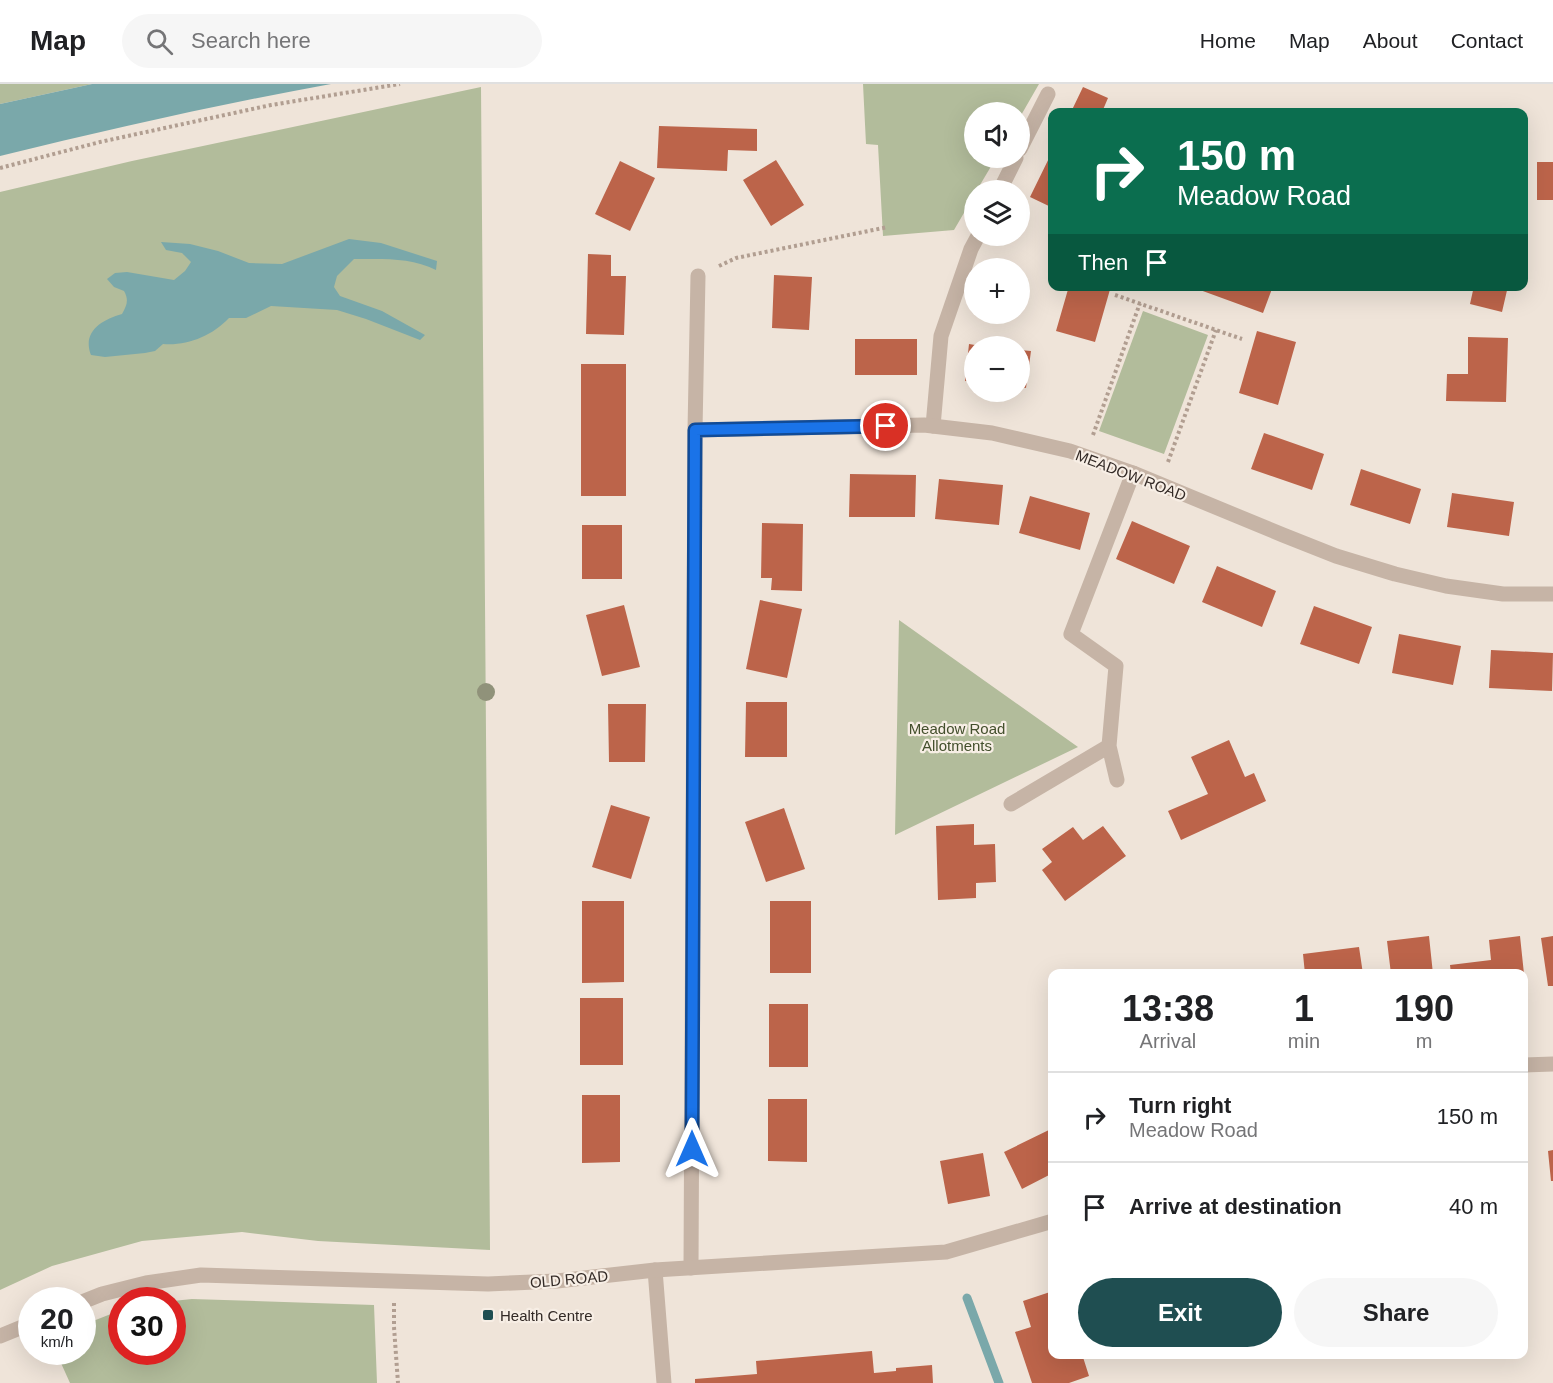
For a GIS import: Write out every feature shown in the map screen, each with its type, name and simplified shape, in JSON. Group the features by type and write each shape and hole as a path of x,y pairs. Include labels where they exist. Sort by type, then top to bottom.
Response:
{"street":[{"path":"1030,128 1047,93"},
{"path":"933,426 941,336 973,246"},
{"path":"691,1268 695,430 698,276"},
{"name":"MEADOW ROAD","path":"695,430 933,426 992,433 1086,456 1336,556 1395,574 1446,586 1503,594 1553,594"},
{"path":"1117,780 1109,746 1116,666 1071,634 1132,473"},
{"path":"1011,804 1109,746"},
{"path":"1528,1065 1553,1064"},
{"name":"OLD ROAD","path":"96,1296 146,1283 201,1275 488,1284 557,1281 655,1270 946,1252 1048,1222"},
{"path":"655,1270 664,1383"},
{"path":"0,1336 18,1329"}],"path":[{"path":"0,168 100,142 271,105 400,84"},
{"path":"698,276 736,258 888,227"},
{"path":"1115,294 1242,339"},
{"path":"1086,456 1140,303"},
{"path":"1159,485 1216,330"},
{"path":"395,1281 394,1327 398,1383"}],"green space":[{"path":"0,84 92,84 0,104"},
{"path":"863,84 1039,84 1029,102 964,102 964,168 990,168 983,180 964,180 964,213 954,230 883,236 878,145 866,144"},
{"path":"481,87 490,1250 318,1241 242,1232 142,1241 52,1266 0,1290 0,192 132,161"},
{"path":"1143,311 1208,335 1164,454 1099,431"},
{"name":"Meadow Road Allotments","path":"899,620 1078,747 895,835"},
{"path":"186,1300 374,1305 377,1383 70,1383 62,1365 96,1365 96,1320 108,1315 108,1365 186,1365"}],"water":[{"path":"92,84 331,84 165,117 0,156 0,104"},
{"path":"349,239 381,243 437,261 436,270 406,261 354,259 337,276 334,287 340,296 382,311 425,335 420,340 337,310 271,306 246,318 229,318 207,335 181,343 163,344 155,351 105,357 91,355 89,340 95,328 122,314 127,303 124,291 114,287 107,279 115,273 127,272 174,280 185,271 191,262 182,253 166,250 161,242 190,244 218,251 249,263 282,264"}],"building":[{"path":"1083,87 1108,98 1104,108 1073,108"},
{"path":"659,126 757,129 757,151 728,150 727,171 657,168"},
{"path":"776,160 804,205 771,226 743,180"},
{"path":"1048,160 1048,206 1030,197"},
{"path":"620,161 655,178 630,231 595,214"},
{"path":"1537,162 1553,162 1553,200 1537,200"},
{"path":"588,254 611,255 611,276 626,276 624,335 586,334"},
{"path":"774,275 812,277 809,330 772,328"},
{"path":"1068,291 1110,291 1095,342 1056,331"},
{"path":"1203,291 1271,291 1263,313"},
{"path":"1473,291 1507,291 1502,312 1470,304"},
{"path":"1257,331 1296,342 1278,405 1239,393"},
{"path":"1468,337 1508,338 1506,402 1446,401 1447,374 1468,374"},
{"path":"855,339 917,339 917,375 855,375"},
{"path":"581,364 626,364 626,496 581,496"},
{"path":"1264,433 1324,454 1312,490 1251,469"},
{"path":"1361,469 1421,489 1410,524 1350,505"},
{"path":"850,474 916,475 915,517 849,517"},
{"path":"939,479 1003,485 999,525 935,519"},
{"path":"1452,493 1514,502 1509,536 1447,527"},
{"path":"1030,496 1090,513 1080,550 1019,533"},
{"path":"1132,521 1190,546 1174,584 1116,559"},
{"path":"762,523 803,524 802,591 771,590 772,578 761,578"},
{"path":"582,525 622,525 622,579 582,579"},
{"path":"1217,566 1276,591 1262,627 1202,602"},
{"path":"760,600 802,609 787,678 746,669"},
{"path":"624,605 640,667 602,676 586,615"},
{"path":"1314,606 1372,627 1359,664 1300,644"},
{"path":"1399,634 1461,646 1453,685 1392,673"},
{"path":"1491,650 1553,653 1552,691 1489,688"},
{"path":"746,702 787,702 787,757 745,757"},
{"path":"608,704 646,704 645,762 609,762"},
{"path":"1229,740 1245,777 1254,773 1266,801 1181,840 1168,811 1208,794 1191,757"},
{"path":"611,805 650,817 631,879 592,867"},
{"path":"784,808 805,869 766,882 745,822"},
{"path":"974,824 974,845 995,844 996,882 976,883 976,898 938,900 936,826"},
{"path":"1103,826 1126,856 1065,901 1042,870 1052,862 1042,849 1073,827 1083,840"},
{"path":"582,901 624,901 624,982 582,983"},
{"path":"770,901 811,901 811,973 770,973"},
{"path":"1429,936 1432,969 1390,969 1387,941"},
{"path":"1520,936 1523,969 1450,969 1450,965 1491,960 1489,940"},
{"path":"1553,936 1553,986 1548,986 1541,938"},
{"path":"1359,947 1362,969 1304,969 1303,954"},
{"path":"580,998 623,998 623,1065 580,1065"},
{"path":"769,1004 808,1004 808,1067 769,1067"},
{"path":"582,1095 620,1095 620,1162 582,1163"},
{"path":"768,1099 807,1099 807,1162 768,1161"},
{"path":"1048,1130 1048,1176 1022,1189 1004,1152"},
{"path":"1553,1150 1553,1181 1551,1181 1548,1151"},
{"path":"983,1153 990,1196 948,1204 940,1161"},
{"path":"1048,1293 1048,1359 1084,1359 1089,1376 1069,1383 1032,1383 1015,1332 1031,1327 1023,1301"},
{"path":"872,1351 874,1373 896,1371 896,1368 932,1365 933,1383 695,1383 695,1379 757,1374 756,1361"}],"waterway":[{"path":"967,1298 999,1383"}],"place":[{"name":"Health Centre","path":"488,1315"}],"route":[{"path":"692,1149 695,430 886,426"}]}
